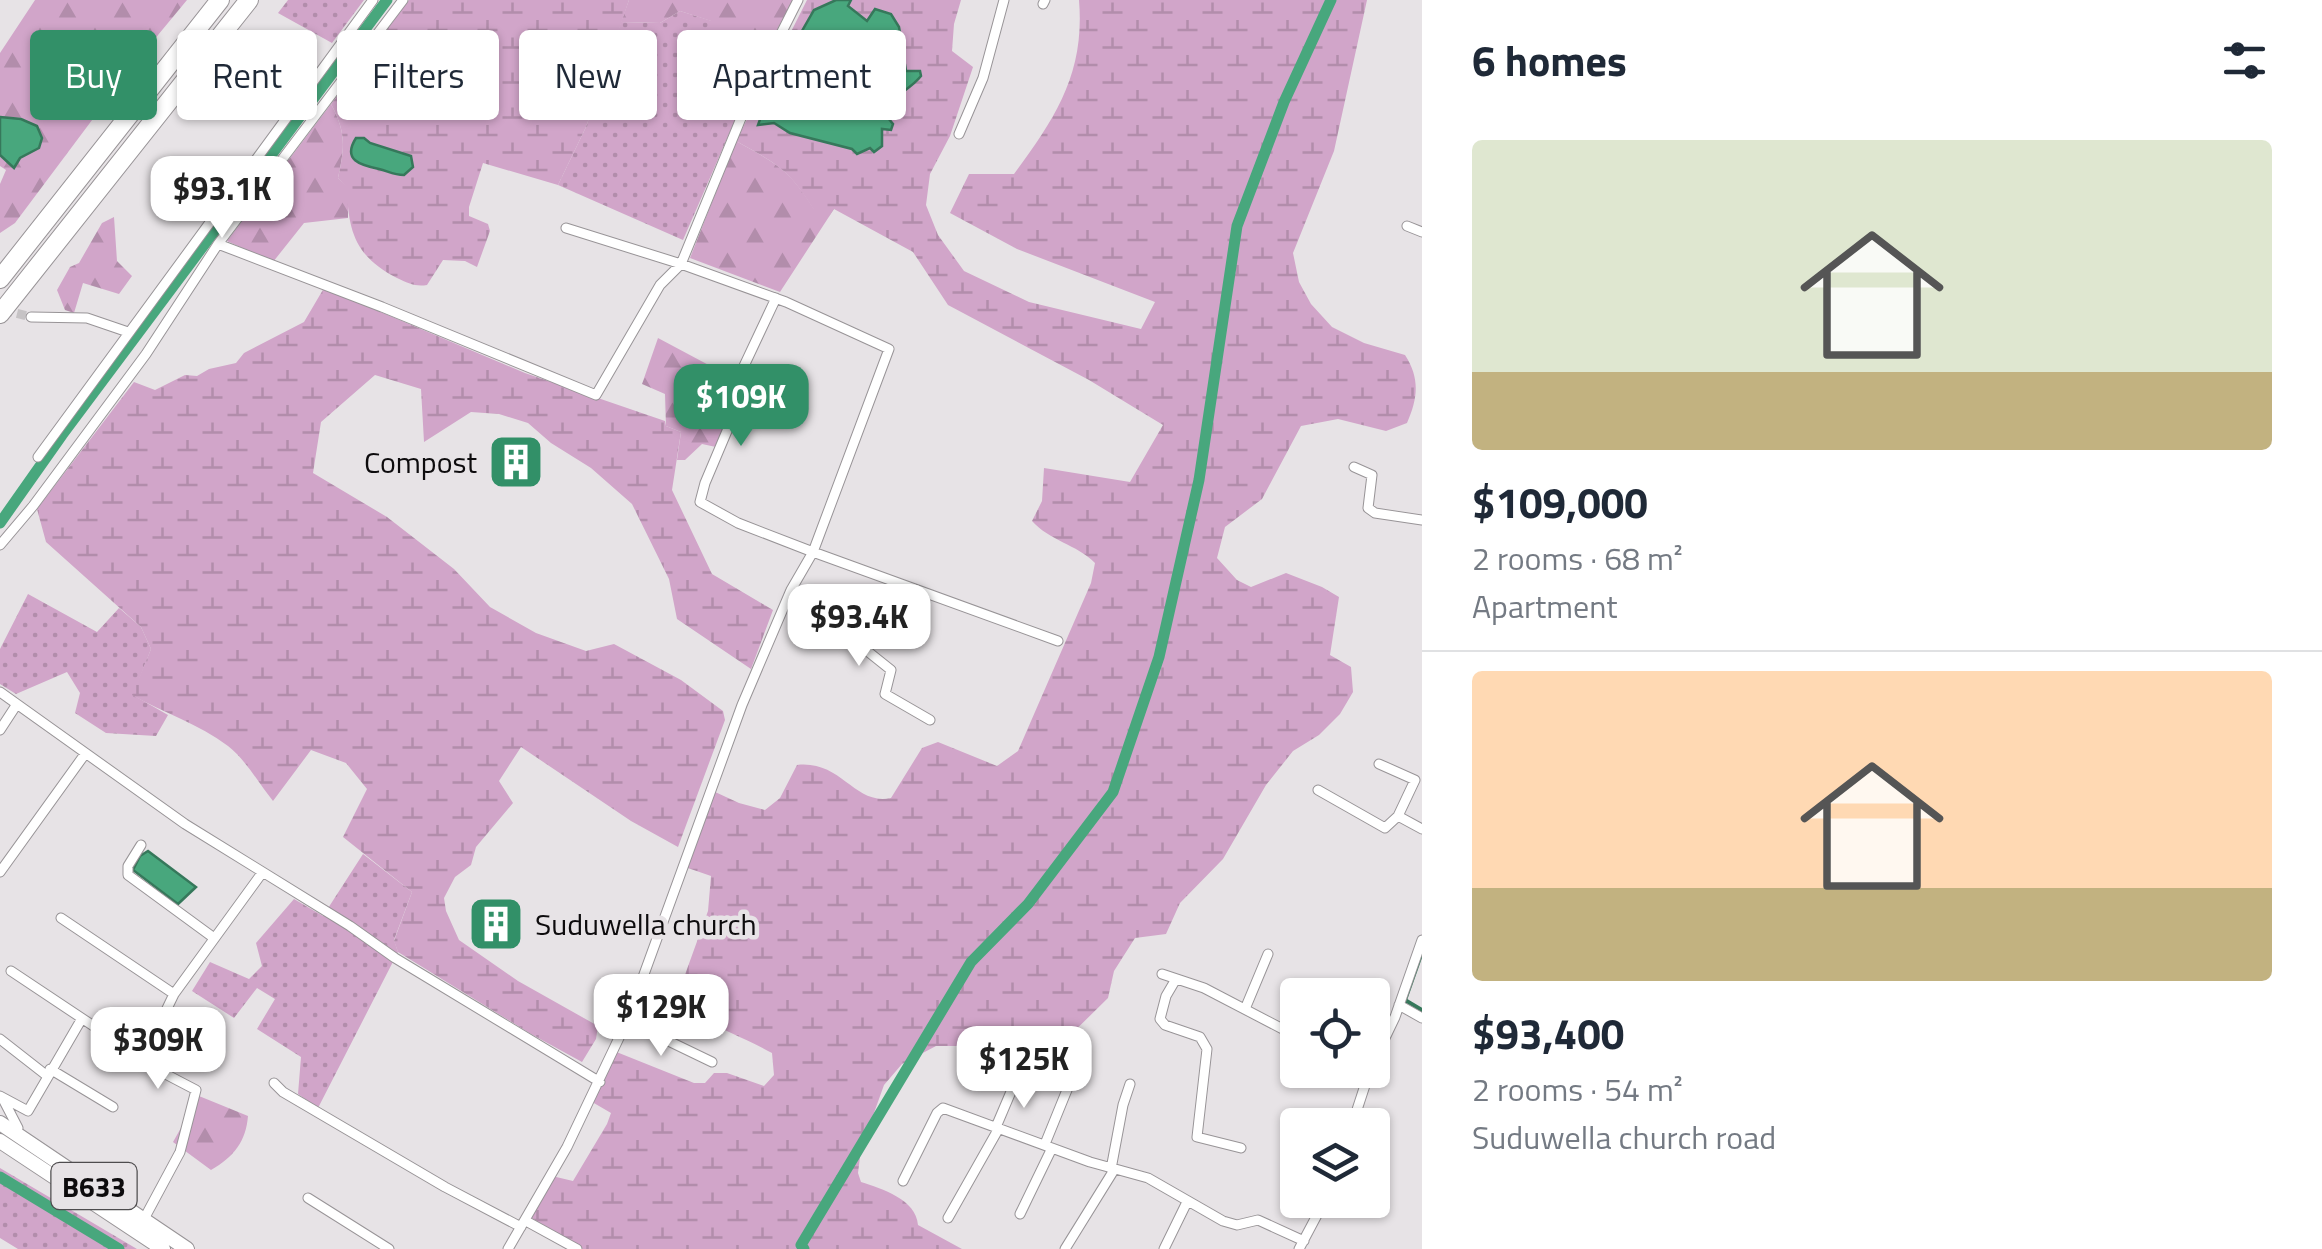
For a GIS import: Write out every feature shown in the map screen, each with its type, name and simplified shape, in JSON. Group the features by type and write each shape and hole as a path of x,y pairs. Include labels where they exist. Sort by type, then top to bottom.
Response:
{"highway":[{"path":"0,279 220,0"},
{"path":"0,314 250,0"},
{"path":"0,331 55,245"}],"main road":[{"name":"B633","path":"0,1124 17,1131 187,1249"},
{"name":"B633","path":"0,1141 162,1249"}],"street":[{"path":"38,457 373,0"},
{"path":"0,545 146,354 218,244 403,0"},
{"path":"218,244 596,394 660,285 680,264 753,89 798,0"},
{"path":"959,134 982,78 1004,0"},
{"path":"1407,226 1422,232"},
{"path":"508,1249 600,1082 626,1021 742,705 791,590 812,552 888,349 776,298 566,228"},
{"path":"776,298 728,400 734,412 699,498 708,508 738,523 1058,642"},
{"path":"30,317 88,318 128,332"},
{"path":"1354,467 1372,475 1368,508 1422,520"},
{"path":"791,590 891,670 885,694 930,720"},
{"path":"0,692 262,873 600,1082"},
{"path":"0,730 17,704"},
{"path":"0,872 85,754"},
{"path":"1318,790 1383,827 1388,826 1398,816 1415,780 1379,764"},
{"path":"1398,816 1422,829"},
{"path":"141,845 128,866 128,874 214,938"},
{"path":"136,1054 161,1021 174,994 262,873"},
{"path":"61,918 174,994"},
{"path":"1390,1025 1422,940"},
{"path":"1245,1009 1268,954"},
{"path":"11,972 152,1067 196,1090 180,1152 144,1220"},
{"path":"1162,974 1204,988 1280,1027"},
{"path":"1176,978 1160,1019 1165,1025 1200,1037 1206,1049 1197,1137 1241,1148"},
{"path":"1399,1006 1422,1018"},
{"path":"17,1131 81,1020"},
{"path":"626,1021 712,1062"},
{"path":"0,1039 48,1072 113,1107"},
{"path":"948,1218 998,1128 1016,1080"},
{"path":"274,1083 368,1143 576,1249"},
{"path":"1065,1249 1113,1169 1130,1084"},
{"path":"1020,1214 1069,1085"},
{"path":"1,1096 28,1111"},
{"path":"1,1096 17,1131"},
{"path":"902,1182 941,1109 1148,1178 1187,1202 1237,1225 1258,1220 1301,1245 1315,1218"},
{"path":"308,1198 389,1249"},
{"path":"1164,1249 1187,1202"}],"green space":[{"path":"35,0 187,0 157,36 157,30 30,30 30,120 92,120 15,223 0,233 0,184 6,170 0,166 0,53"},
{"path":"288,0 364,0 342,30 337,30 332,43 317,35 317,30 309,30 278,13"},
{"path":"409,0 629,0 619,30 519,30 519,120 588,120 586,127 558,185 483,163 469,207 469,216 488,224 490,231 477,267 465,261 443,260 427,285 408,283 383,270 357,242 349,218 347,188 338,178 343,140 338,120 499,120 499,30 386,30"},
{"path":"629,0 793,0 777,30 713,30 711,21 680,11 660,23 621,22"},
{"path":"807,0 961,0 952,51 973,67 950,136 930,174 926,205 938,235 964,271 1029,302 1141,329 1155,302 1017,249 950,213 969,174 1014,174 1043,133 1072,72 1080,26 1079,0 1367,0 1334,151 1293,253 1299,282 1311,304 1332,327 1364,343 1405,355 1415,380 1415,397 1407,423 1386,431 1338,419 1301,426 1262,499 1225,527 1217,558 1237,580 1251,587 1286,573 1339,597 1330,655 1351,667 1353,692 1340,714 1319,735 1293,751 1266,785 1223,859 1180,903 1166,934 1135,938 1114,971 1108,998 1045,1060 1014,1056 985,1046 936,1046 902,1064 884,1085 861,1149 861,1182 897,1196 911,1208 918,1225 962,1249 583,1249 530,1217 552,1176 573,1181 607,1124 611,1113 587,1099 609,1049 694,1083 705,1083 714,1073 727,1073 764,1086 774,1075 772,1053 681,1004 682,983 708,911 711,876 685,867 713,791 765,810 780,798 797,765 812,765 837,775 867,796 891,798 922,748 938,742 997,766 1018,751 1091,583 1095,563 1032,521 1042,501 1044,468 1130,482 1163,425 1089,380 948,305 913,252 834,209 814,210 781,169 736,141 747,120 906,120 906,30 792,30"},
{"path":"680,11 712,21 724,30 677,30 677,120 735,120 683,240 558,185 588,120 657,120 657,30 618,30 621,22 660,23"},
{"path":"337,96 337,118 331,104"},
{"path":"331,104 342,132 338,178 348,188 348,218 304,223 273,262 227,241"},
{"path":"736,141 781,169 814,209 834,209 780,292 690,258"},
{"path":"114,217 117,261 132,276 119,294 83,283 74,313 65,310 57,290 70,267 79,263 102,223"},
{"path":"324,288 525,373 665,421 666,426 681,432 672,490 712,574 773,610 751,669 677,619 669,579 632,504 591,468 528,423 499,414 471,412 424,442 421,389 375,375 321,422 313,473 387,517 454,569 490,607 536,633 586,651 614,644 681,680 723,711 725,720 678,847 631,821 521,747 499,781 513,803 476,847 471,865 455,877 444,898 459,940 518,981 598,1026 596,1039 582,1062 398,952 394,941 412,892 343,837 367,789 346,763 311,750 273,801 228,746 132,695 151,649 141,627 46,542 37,509 134,382 155,390 185,375 197,376 236,363 244,353 304,322"},
{"path":"658,338 733,378 721,400 730,413 716,447 702,444 685,460 677,460 681,432 666,426 665,394 642,384"},
{"path":"28,594 97,632 119,608 141,627 151,649 133,695 168,715 156,736 106,733 75,713 80,693 67,672 16,694 0,684 0,649"},
{"path":"363,854 412,892 394,940 398,952 318,1108 298,1094 301,1057 257,1029 275,999 257,988 234,1018 192,991 210,962 249,979 262,966 256,943 294,899 323,916"},
{"path":"199,1096 248,1116 237,1148 211,1170 173,1142"},
{"path":"0,1168 137,1249 18,1249 0,1238"}],"shaded area":[{"path":"836,0 851,0 848,6 867,21 875,9 891,14 899,30 803,30 814,10"},
{"path":"906,71 920,71 921,76 906,89"},
{"path":"0,117 21,119 37,126 42,138 39,148 20,158 14,168 0,155"},
{"path":"760,120 890,120 893,124 891,130 882,129 882,146 874,152 870,148 857,154 852,149 790,133 774,123 758,125"},
{"path":"356,138 411,156 413,167 400,175 360,163 351,152"},
{"path":"148,851 196,887 178,904 133,870 140,856"}],"waterway":[{"path":"0,523 387,0"},
{"path":"804,1249 801,1245 971,962 1028,904 1113,792 1159,657 1199,480 1237,226 1284,102 1331,0"},
{"path":"1422,952 1405,1000 1422,1010"},
{"path":"0,1177 119,1249"}],"tunnel":[{"path":"4,310 31,317"}],"place":[{"name":"Compost","path":"516,462"},
{"name":"Suduwella church","path":"496,924"}]}
